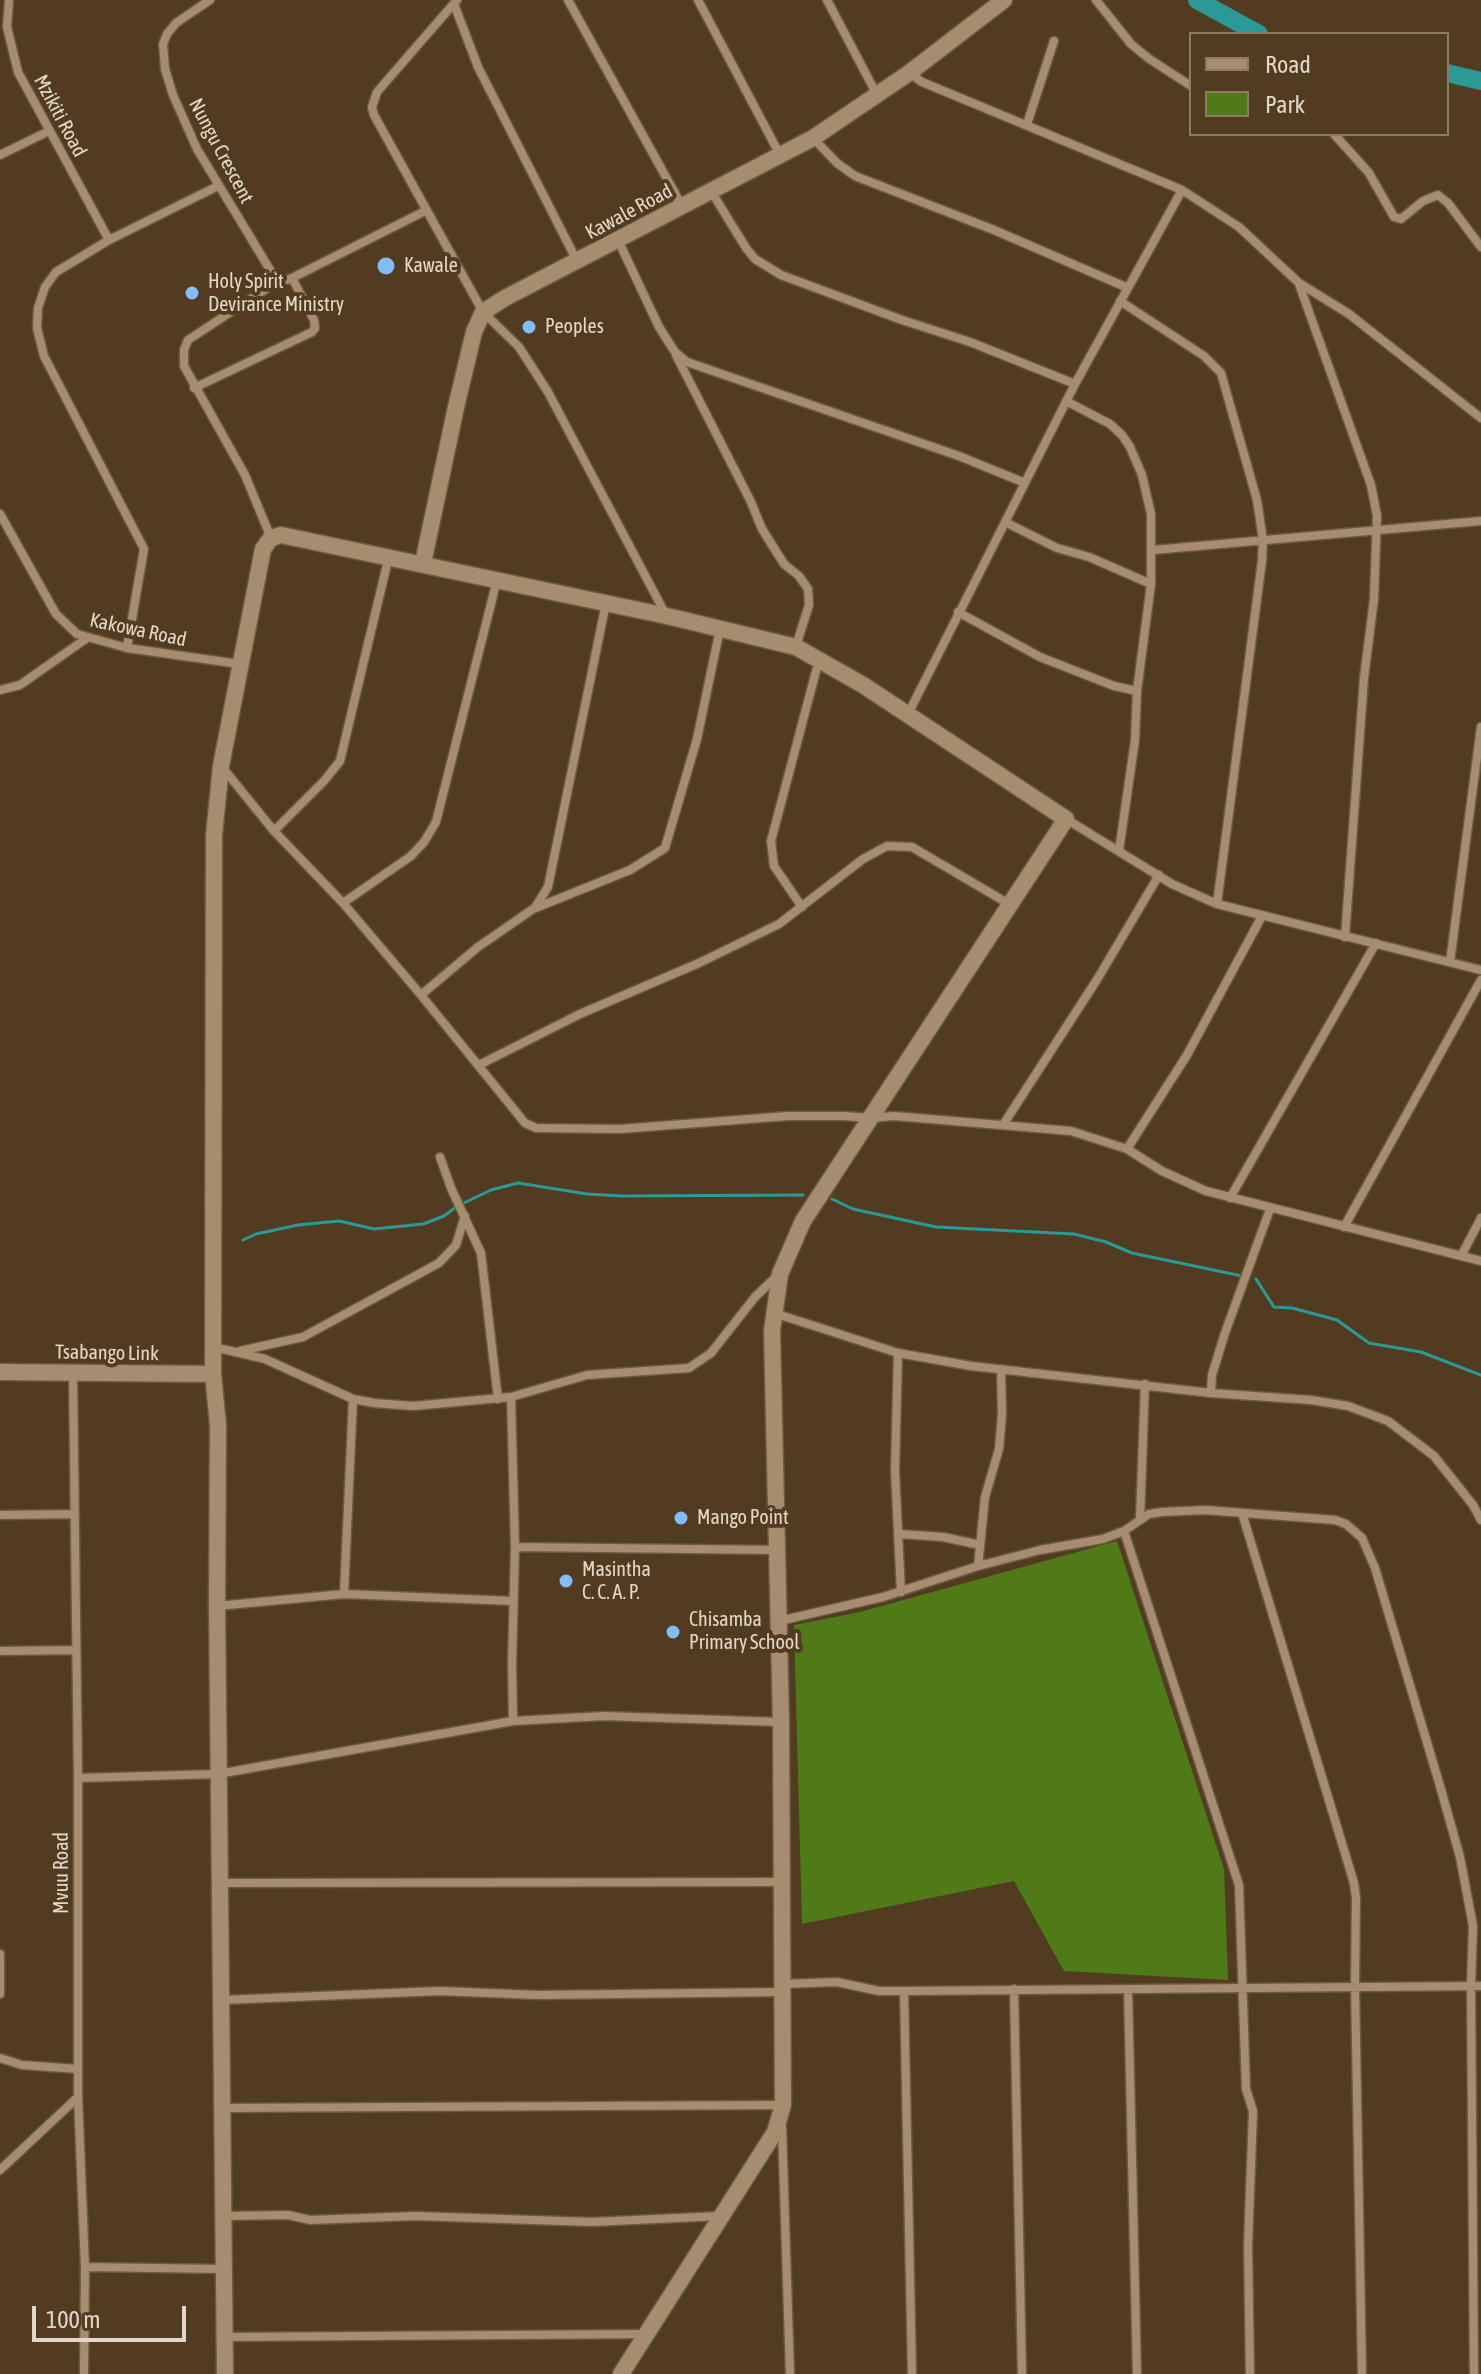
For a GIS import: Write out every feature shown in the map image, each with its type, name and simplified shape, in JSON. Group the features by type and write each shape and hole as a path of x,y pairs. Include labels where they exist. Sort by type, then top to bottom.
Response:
{"street":[{"name":"Mzikiti Road","path":"9,0 7,27 13,57 49,131 109,240"},
{"path":"568,0 682,207"},
{"path":"698,0 780,156"},
{"path":"827,0 878,96"},
{"name":"Kawale Road","path":"483,312 813,138 878,96 1004,0"},
{"path":"1096,0 1131,44 1189,85"},
{"name":"Nungu Crescent","path":"206,1 176,23 167,34 162,56 179,109 197,149 278,283"},
{"path":"577,261 478,67 455,2 377,92 372,107 380,128 483,312 519,347 548,392 667,616"},
{"path":"1027,124 1054,41"},
{"path":"909,73 922,82 1182,190 1239,227 1299,283 1349,314 1481,418"},
{"path":"0,155 49,131"},
{"path":"1336,136 1369,173 1394,217 1401,219 1423,201 1438,195 1448,203 1481,247"},
{"path":"813,138 837,163 855,176 994,230 1128,288"},
{"path":"127,648 144,549 51,371 37,328 41,298 50,279 63,268 109,240 218,186"},
{"path":"908,714 1066,401 1182,190"},
{"path":"711,191 746,248 755,259 773,271 970,342 1075,384"},
{"path":"271,538 245,475 194,388 183,358 188,340 278,283 425,211"},
{"path":"618,240 762,529 784,564 799,576 808,589 809,605 796,647"},
{"path":"194,388 312,332 316,324 292,278"},
{"path":"1299,283 1375,501 1377,531 1345,937"},
{"path":"1120,301 1204,356 1221,373 1257,500 1263,540 1217,904"},
{"path":"423,563 452,421 474,332 483,312"},
{"path":"675,352 700,368 959,456 1025,483"},
{"path":"1066,401 1110,424 1130,447 1142,475 1151,514 1151,584 1137,691 1135,740 1119,851"},
{"name":"Kakowa Road","path":"0,514 56,614 69,629 87,638 127,648 239,664"},
{"path":"1153,550 1481,521"},
{"path":"1005,522 1057,548 1089,557 1151,584"},
{"path":"225,2374 218,1774 218,1425 213,1374 212,952 215,809 239,664 263,549 271,538 291,536 423,563 796,647 908,714 1066,819 1183,890 1217,904 1481,970"},
{"path":"274,831 340,761 389,556"},
{"path":"343,903 411,856 436,822 498,579"},
{"path":"533,909 548,887 606,603"},
{"path":"958,612 1040,657 1088,677 1137,691"},
{"path":"421,995 478,947 533,909 630,870 665,848 697,739 720,629"},
{"path":"0,690 20,685 87,638"},
{"path":"802,907 774,866 771,841 819,660"},
{"path":"1450,962 1481,727"},
{"path":"221,766 274,831 343,903 525,1123 536,1128 620,1129 788,1116 894,1116 1071,1131 1127,1149 1183,1182 1230,1198 1481,1261"},
{"path":"790,2374 782,2112 783,1882 773,1313 780,1274 803,1221 1066,819"},
{"path":"479,1065 580,1014 779,924 875,851 887,846 902,845 939,861 1009,904"},
{"path":"1003,1125 1098,978 1159,875"},
{"path":"1127,1149 1187,1055 1262,916"},
{"path":"1230,1198 1376,943"},
{"path":"1344,1227 1481,980"},
{"path":"440,1157 451,1188 476,1238 484,1266 498,1399"},
{"path":"1211,1393 1212,1375 1225,1333 1270,1209"},
{"path":"231,1352 303,1337 407,1282 448,1254 461,1236 465,1216"},
{"path":"1461,1256 1481,1218"},
{"path":"214,1347 265,1359 353,1399 374,1403 413,1406 498,1399 587,1375 689,1368 711,1353 755,1297 780,1274"},
{"path":"773,1313 898,1353 1001,1369 1348,1406 1388,1421 1434,1456 1473,1505 1481,1520"},
{"path":"898,1353 895,1471 901,1592"},
{"path":"978,1566 985,1497 999,1449 1001,1369"},
{"name":"Tsabango Link","path":"0,1372 213,1374"},
{"name":"Mvuu Road","path":"73,1372 78,2097 85,2267 84,2374"},
{"path":"1140,1519 1145,1384"},
{"path":"511,1397 515,1547 513,1721"},
{"path":"344,1594 353,1399"},
{"path":"778,1621 901,1592 978,1566 1040,1550 1103,1539 1124,1531 1149,1514 1179,1510 1335,1520 1355,1530 1367,1548 1460,1857 1473,1926 1476,1986 1474,2374"},
{"path":"1242,1513 1354,1883 1362,2374"},
{"path":"0,1515 75,1514"},
{"path":"1124,1531 1232,1858 1241,1905 1246,2089 1253,2111 1248,2245 1250,2374"},
{"path":"899,1534 943,1537 980,1545"},
{"path":"515,1547 777,1550"},
{"path":"217,1606 344,1594 513,1601"},
{"path":"0,1651 75,1650"},
{"path":"78,1778 218,1774 513,1721 604,1716 781,1722"},
{"path":"220,1883 783,1882"},
{"path":"0,1954 0,1994"},
{"path":"221,2000 440,1991 538,1995 782,1988 837,1982 879,1991 1476,1986"},
{"path":"1014,1989 1022,2374"},
{"path":"1128,1989 1137,2374"},
{"path":"904,1991 912,2374"},
{"path":"0,2058 22,2065 78,2069"},
{"path":"0,2170 78,2097"},
{"path":"221,2108 782,2112"},
{"path":"621,2374 764,2150 782,2112"},
{"path":"0,2150 8,2161"},
{"path":"222,2216 288,2215 310,2220 416,2216 592,2222 720,2216"},
{"path":"85,2267 223,2269"},
{"path":"224,2337 646,2334"}],"green space":[{"path":"1117,1541 1224,1869 1228,1980 1064,1971 1014,1881 802,1924 794,1625 860,1612"}],"waterway":[{"path":"1197,0 1255,32"},
{"path":"1449,73 1481,81"},
{"path":"464,1203 491,1190 518,1183 622,1196 803,1195"},
{"path":"832,1199 853,1209 936,1227 1074,1234 1132,1253 1242,1276"},
{"path":"243,1240 298,1225 339,1221 374,1229 423,1224 444,1216 456,1207"},
{"path":"1256,1279 1274,1307 1292,1308 1337,1320 1369,1343 1421,1352 1481,1375"}],"place":[{"name":"Kawale","path":"386,266"},
{"name":"Holy Spirit Devirance Ministry","path":"192,293"},
{"name":"Peoples","path":"529,327"},
{"name":"Mango Point","path":"681,1518"},
{"name":"Masintha C. C. A. P.","path":"566,1581"},
{"name":"Chisamba Primary School","path":"673,1632"}]}
